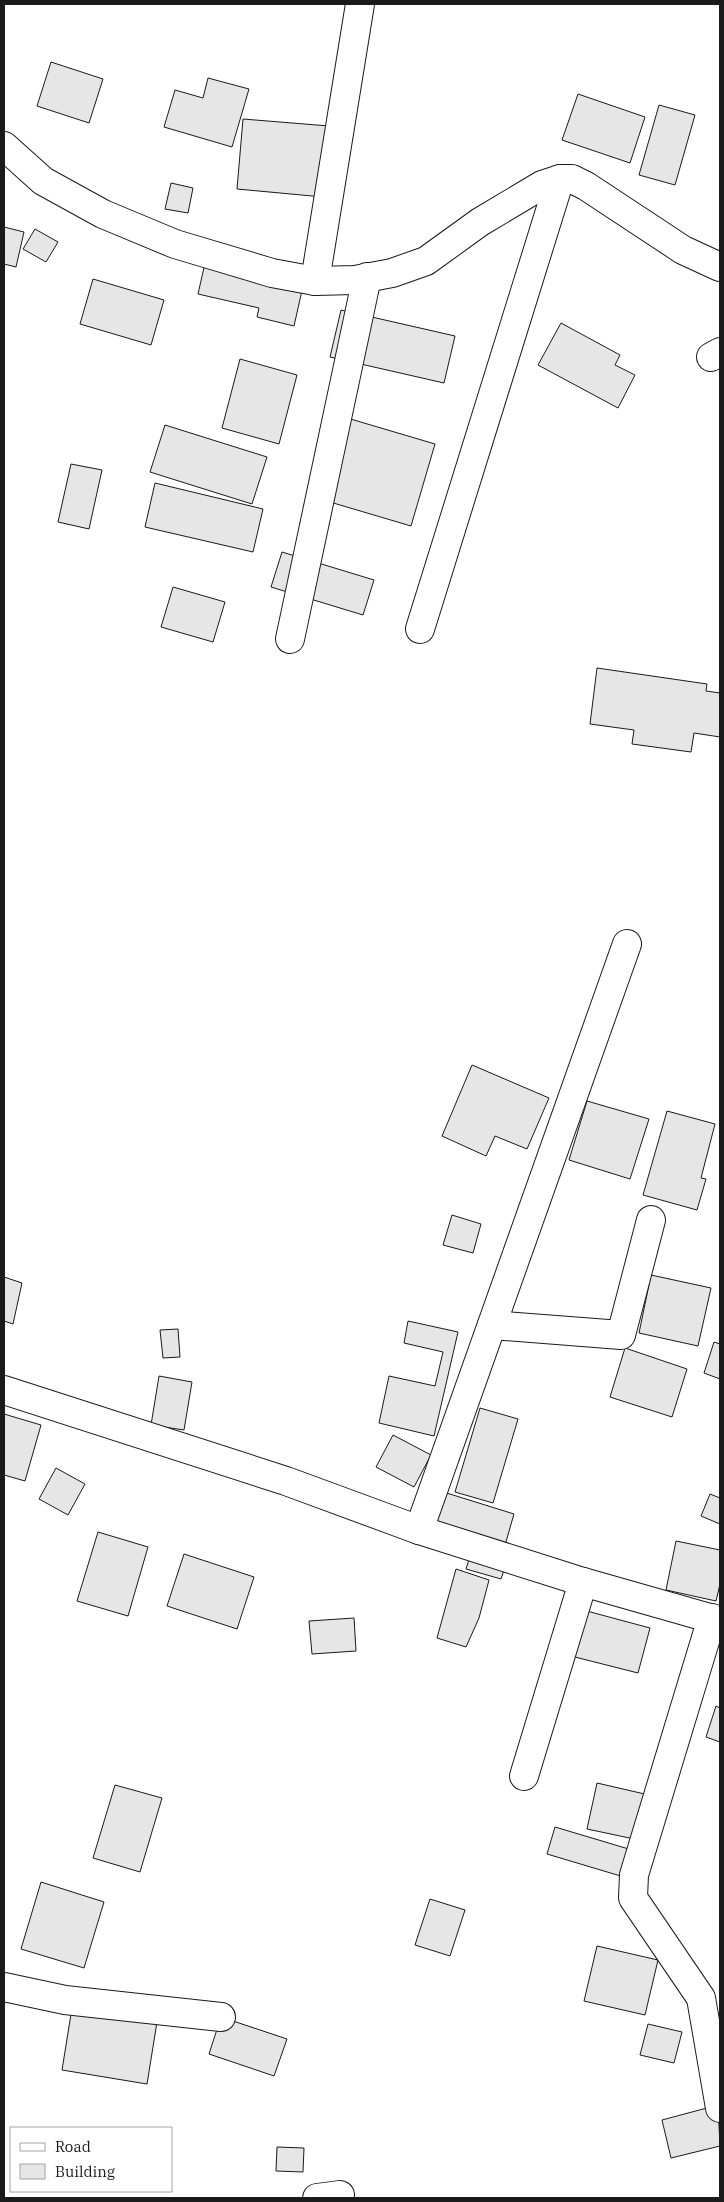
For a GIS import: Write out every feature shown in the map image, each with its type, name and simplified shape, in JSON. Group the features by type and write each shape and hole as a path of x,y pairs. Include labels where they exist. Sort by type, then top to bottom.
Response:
{"street":[{"path":"315,281 360,4"},
{"path":"4,146 43,181 103,214 175,244 272,272 315,281 367,278 426,261 480,222 542,185 560,178 572,179 586,186 683,250 720,267"},
{"path":"420,629 560,178"},
{"path":"290,639 367,278"},
{"path":"419,1530 627,944"},
{"path":"492,1325 621,1335 651,1220"},
{"path":"4,1390 286,1481 419,1530 583,1582 716,1619 634,1875 633,1898 701,1998 720,2108"},
{"path":"524,1776 583,1582"},
{"path":"4,1987 65,2000 221,2016"}],"building":[{"path":"51,62 103,79 89,123 37,106"},
{"path":"208,78 249,89 232,147 164,127 175,90 203,98"},
{"path":"578,94 645,117 630,163 562,140"},
{"path":"659,105 695,115 675,185 639,175"},
{"path":"243,119 329,126 323,197 237,189"},
{"path":"171,183 193,188 188,213 165,209"},
{"path":"4,227 24,232 16,267 4,264"},
{"path":"35,229 58,242 46,262 23,249"},
{"path":"205,263 303,286 294,326 257,317 259,308 198,294"},
{"path":"93,279 164,300 151,345 80,324"},
{"path":"341,310 455,336 444,383 330,357"},
{"path":"561,323 620,355 615,365 635,375 618,408 538,365"},
{"path":"240,359 297,375 279,444 222,428"},
{"path":"337,415 435,444 411,526 313,497"},
{"path":"165,425 267,457 252,504 150,472"},
{"path":"71,464 102,470 89,529 58,522"},
{"path":"155,483 263,509 253,552 145,527"},
{"path":"282,552 374,580 363,615 271,587"},
{"path":"173,587 225,602 213,642 161,627"},
{"path":"597,668 707,684 706,691 720,693 720,737 694,733 691,752 632,744 634,730 590,724"},
{"path":"472,1065 549,1098 527,1149 495,1136 486,1156 442,1136"},
{"path":"587,1101 649,1119 630,1179 569,1160"},
{"path":"667,1111 715,1124 701,1178 706,1179 697,1210 643,1195"},
{"path":"452,1215 481,1224 473,1253 443,1245"},
{"path":"651,1275 711,1288 698,1346 639,1333"},
{"path":"4,1277 22,1283 13,1324 4,1321"},
{"path":"408,1321 458,1332 434,1436 379,1423 389,1376 435,1386 443,1352 404,1343"},
{"path":"178,1329 180,1357 163,1358 160,1330"},
{"path":"714,1342 720,1344 720,1379 704,1373"},
{"path":"625,1348 687,1369 672,1417 610,1397"},
{"path":"159,1376 192,1382 184,1430 151,1425"},
{"path":"480,1408 518,1419 493,1503 455,1492"},
{"path":"4,1414 41,1425 25,1481 4,1475"},
{"path":"393,1435 431,1455 414,1487 376,1467"},
{"path":"56,1468 85,1484 68,1515 39,1499"},
{"path":"437,1490 514,1514 505,1545 427,1522"},
{"path":"710,1494 720,1498 720,1524 701,1516"},
{"path":"98,1532 148,1547 128,1616 77,1601"},
{"path":"676,1541 720,1550 720,1584 716,1601 666,1590"},
{"path":"471,1553 506,1564 501,1579 466,1569"},
{"path":"184,1554 254,1577 237,1629 167,1606"},
{"path":"456,1569 489,1580 479,1618 466,1647 437,1638"},
{"path":"583,1610 650,1628 638,1673 571,1656"},
{"path":"354,1618 356,1651 312,1654 309,1621"},
{"path":"716,1706 720,1708 720,1742 706,1737"},
{"path":"597,1783 649,1795 639,1840 587,1829"},
{"path":"115,1785 162,1798 140,1872 93,1858"},
{"path":"555,1827 632,1850 624,1877 547,1854"},
{"path":"41,1882 104,1902 84,1968 21,1949"},
{"path":"430,1899 465,1910 450,1956 415,1945"},
{"path":"597,1946 658,1960 645,2015 584,2001"},
{"path":"72,2008 157,2022 147,2084 62,2070"},
{"path":"221,2017 287,2039 274,2076 209,2054"},
{"path":"648,2024 682,2032 674,2063 640,2055"},
{"path":"718,2105 720,2146 671,2158 662,2120"},
{"path":"277,2147 304,2148 303,2172 276,2171"}]}
